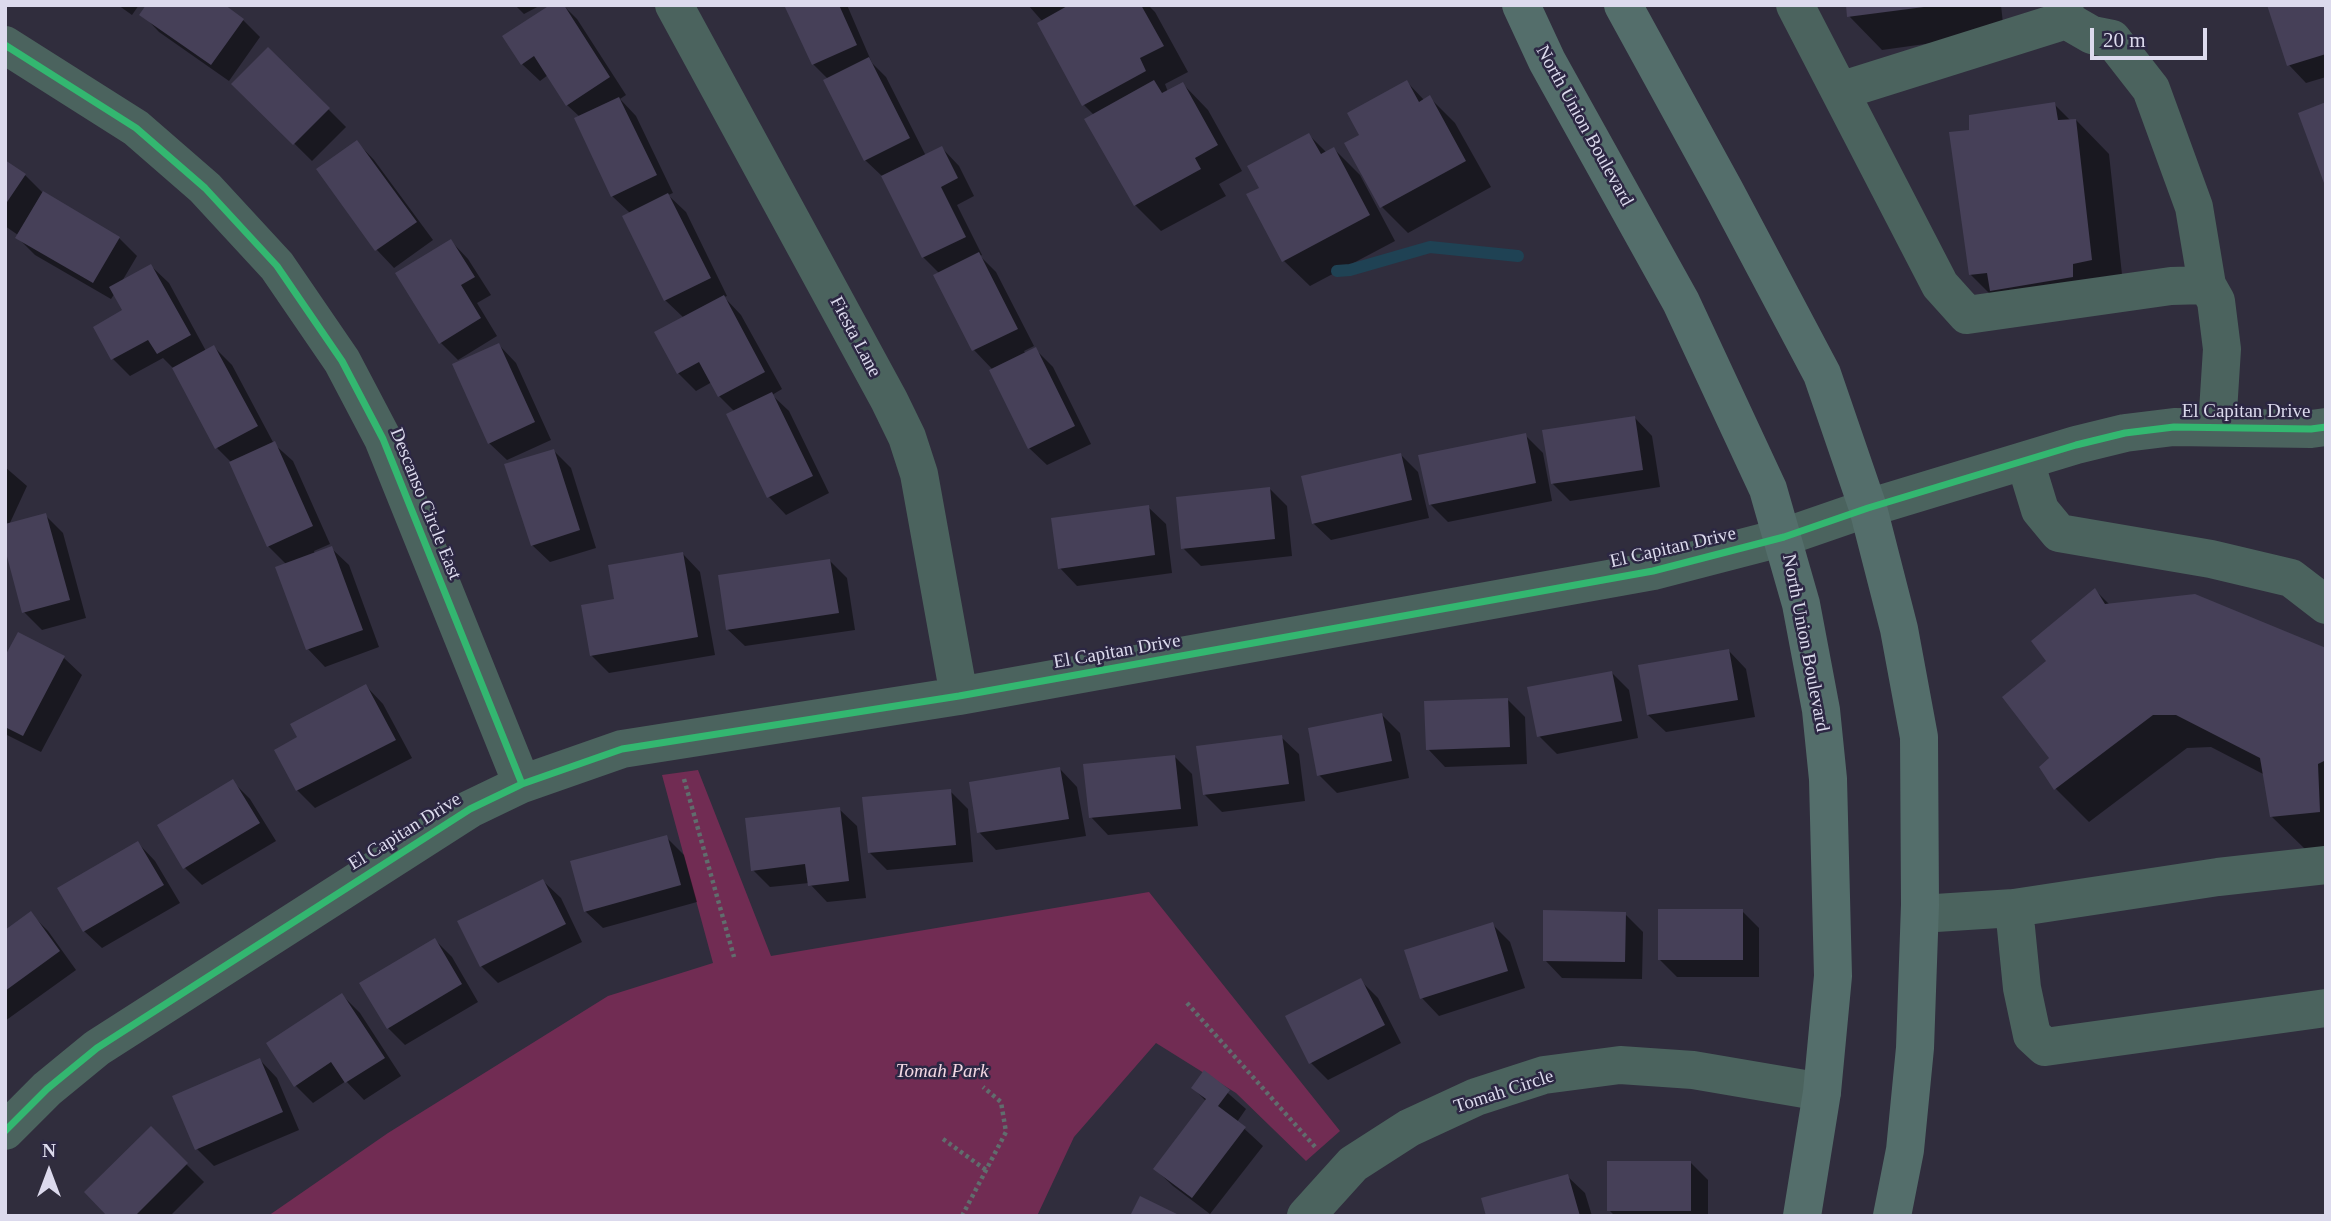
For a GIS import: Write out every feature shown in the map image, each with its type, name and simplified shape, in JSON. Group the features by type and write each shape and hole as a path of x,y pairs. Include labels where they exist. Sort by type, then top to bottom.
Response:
{"main road":[{"name":"North Union Boulevard","path":"1521,5 1547,61 1681,302 1768,489 1784,537 1801,604 1819,697 1828,779 1833,976 1822,1092 1802,1216"},
{"path":"1623,5 1822,374 1868,508 1899,629 1919,737 1920,914 1915,1048 1905,1150 1892,1216"}],"street":[{"name":"Fiesta Lane","path":"674,5 907,437 919,474 959,696"},
{"path":"1796,5 1940,285 1966,315 2171,286 2207,285"},
{"path":"1840,91 2065,13 2092,36 2112,39 2151,89 2194,207 2207,285 2216,301 2222,349 2217,427"},
{"name":"Descanso Circle East","path":"5,45 136,128 205,188 277,266 342,361 383,439 522,784"},
{"name":"El Capitan Drive","path":"5,1131 47,1089 97,1048 470,809 522,784 622,749 959,696 1653,571 1784,537 1868,508 2126,433 2174,427 2326,427"},
{"path":"2025,461 2040,510 2059,533 2211,559 2291,578 2326,605"},
{"path":"1920,914 2014,908 2218,877 2326,865"},
{"path":"2014,908 2022,988 2032,1034 2045,1047 2326,1008"},
{"name":"Tomah Circle","path":"1306,1216 1353,1164 1409,1128 1476,1097 1545,1075 1620,1065 1693,1070 1822,1092"}],"path":[{"path":"671,741 734,957"},
{"path":"1187,1003 1340,1178"},
{"path":"962,1216 1006,1132 1001,1102 983,1087"},
{"path":"943,1139 986,1170"}],"green space":[{"name":"Tomah Park","path":"698,770 771,956 1149,892 1340,1131 1306,1161 1236,1093 1156,1043 1074,1137 1037,1216 268,1216 388,1133 608,996 713,963 662,775"}],"building":[{"path":"146,5 225,5 244,19 211,65 139,15"},
{"path":"550,5 564,5 610,77 566,106 534,56 521,65 502,36"},
{"path":"784,5 839,5 857,45 812,65"},
{"path":"1069,5 1141,5 1164,46 1140,58 1146,71 1082,106 1037,23"},
{"path":"1846,5 1924,5 1924,7 1847,17"},
{"path":"2267,5 2326,5 2326,54 2287,66"},
{"path":"268,47 330,108 293,145 231,84"},
{"path":"869,57 910,138 864,161 823,80"},
{"path":"1154,80 1162,93 1183,82 1218,145 1195,158 1201,169 1134,206 1084,119"},
{"path":"1407,80 1419,102 1430,95 1466,161 1380,208 1344,143 1359,135 1347,113"},
{"path":"619,97 657,175 611,197 574,118"},
{"path":"2055,102 2058,120 2076,119 2092,260 2073,264 2073,277 1990,291 1987,273 1969,275 1949,132 1969,130 1969,115"},
{"path":"2326,102 2326,182 2324,183 2298,113"},
{"path":"1309,133 1321,154 1334,147 1370,215 1282,262 1246,194 1259,188 1247,166"},
{"path":"357,140 417,222 375,251 316,169"},
{"path":"942,146 958,178 941,187 966,237 922,258 881,176"},
{"path":"5,160 26,174 5,205"},
{"path":"43,191 120,237 93,283 15,238"},
{"path":"668,193 711,278 664,301 622,216"},
{"path":"451,239 475,277 461,285 481,318 439,344 395,273"},
{"path":"979,252 1018,329 972,351 933,275"},
{"path":"151,264 191,335 157,354 148,340 111,360 93,327 122,310 109,287"},
{"path":"724,295 765,372 718,397 699,362 677,374 654,332"},
{"path":"499,343 535,422 488,444 452,364"},
{"path":"214,345 258,426 215,449 172,368"},
{"path":"1036,347 1075,426 1028,449 989,370"},
{"path":"772,392 813,476 767,498 726,414"},
{"path":"1635,416 1643,470 1551,484 1542,430"},
{"path":"1526,433 1536,483 1429,505 1418,455"},
{"path":"275,441 313,526 267,547 229,462"},
{"path":"554,449 580,530 531,546 504,464"},
{"path":"1401,453 1412,500 1312,524 1301,476"},
{"path":"1270,487 1275,539 1181,549 1176,497"},
{"path":"1149,505 1155,555 1058,569 1051,518"},
{"path":"46,513 70,600 22,613 5,549 5,524"},
{"path":"332,546 363,630 306,650 275,567"},
{"path":"683,552 698,637 590,656 581,605 614,599 608,565"},
{"path":"830,559 839,613 726,630 718,575"},
{"path":"2095,588 2105,604 2195,594 2326,648 2326,760 2318,764 2320,812 2270,817 2260,758 2176,715 2153,715 2054,790 2039,767 2049,758 2002,697 2046,661 2031,641"},
{"path":"18,632 65,656 23,736 5,727 5,656"},
{"path":"1729,649 1738,700 1647,715 1638,665"},
{"path":"1612,671 1622,721 1537,737 1527,687"},
{"path":"366,684 396,740 296,791 274,750 297,737 290,724"},
{"path":"1508,698 1510,747 1426,750 1424,701"},
{"path":"1382,713 1392,761 1317,776 1308,728"},
{"path":"1282,735 1289,784 1203,795 1196,746"},
{"path":"1175,755 1181,809 1089,818 1083,764"},
{"path":"1060,767 1069,819 977,833 969,782"},
{"path":"233,779 260,823 183,869 157,825"},
{"path":"951,789 956,845 868,853 862,797"},
{"path":"840,807 849,881 808,886 805,864 751,871 745,818"},
{"path":"667,835 681,885 584,912 570,861"},
{"path":"138,841 164,885 83,932 57,888"},
{"path":"543,879 566,924 480,967 457,921"},
{"path":"1658,909 1743,909 1743,960 1658,960"},
{"path":"1543,910 1626,912 1625,962 1543,961"},
{"path":"31,911 60,951 5,991 5,930"},
{"path":"1493,922 1508,971 1420,999 1404,950"},
{"path":"435,938 462,984 387,1029 359,983"},
{"path":"1361,978 1385,1025 1309,1064 1285,1016"},
{"path":"342,993 385,1058 345,1083 331,1062 294,1087 266,1043"},
{"path":"260,1058 283,1112 195,1150 172,1096"},
{"path":"1204,1070 1230,1090 1218,1106 1246,1127 1192,1198 1153,1169 1206,1099 1191,1088"},
{"path":"151,1126 188,1163 135,1216 107,1216 84,1192"},
{"path":"1607,1161 1691,1161 1691,1211 1607,1211"},
{"path":"1568,1174 1580,1216 1486,1216 1481,1198"},
{"path":"1140,1196 1181,1216 1130,1216"}],"waterway":[{"path":"1337,271 1350,270 1430,247 1518,256"}],"cycle path":[{"path":"5,45 136,128 205,188 277,266 342,361 383,439 522,784"},
{"path":"5,1131 47,1089 97,1048 470,809 522,784 622,749 959,696 1653,571 1784,537 1868,508 2076,445 2125,433 2174,427 2326,427"}]}
